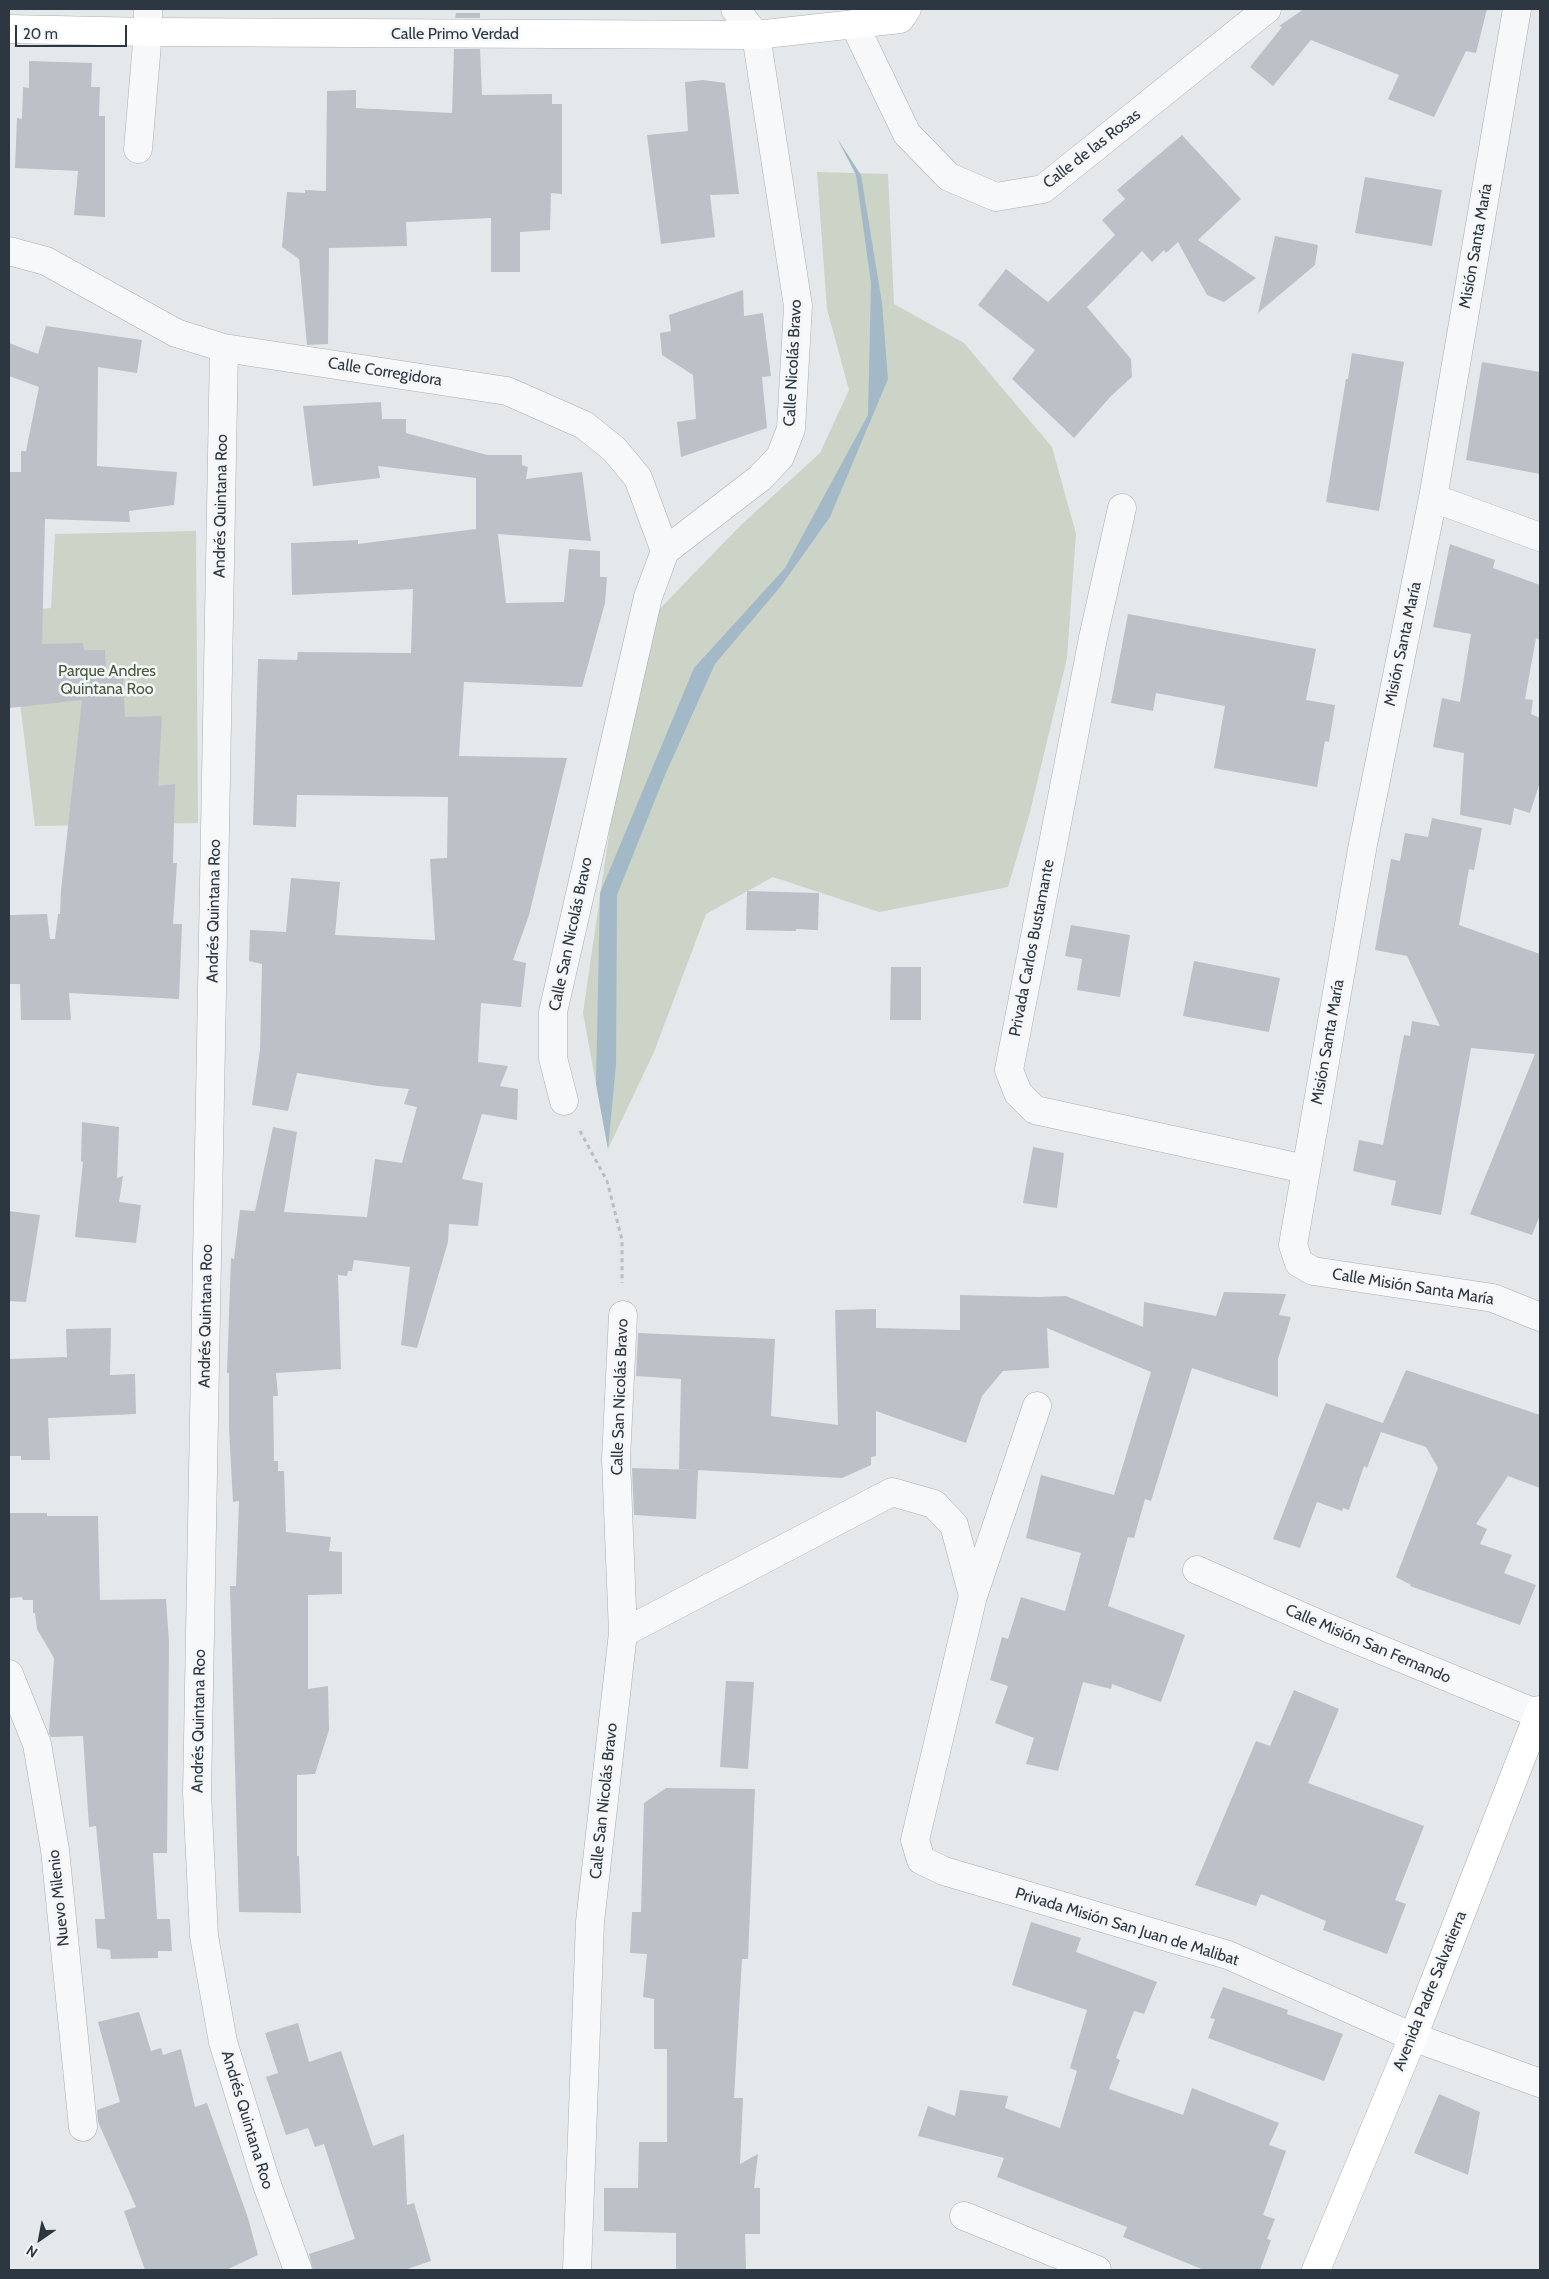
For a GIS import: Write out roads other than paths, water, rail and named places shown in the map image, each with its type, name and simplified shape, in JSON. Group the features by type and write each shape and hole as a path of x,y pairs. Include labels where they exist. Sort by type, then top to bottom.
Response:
{"street":[{"name":"Calle Nicolás Bravo","path":"665,551 760,478 780,458 791,429 798,306 756,35 736,9"},
{"name":"Calle de las Rosas","path":"854,24 907,134 949,176 996,197 1043,190 1267,9"},
{"name":"Misión Santa María","path":"1313,1271 1299,1262 1293,1245 1305,1169 1363,844 1433,498 1517,9"},
{"name":"Calle Primo Verdad","path":"9,29 148,20 756,35 854,24 903,14"},
{"path":"138,149 148,20"},
{"name":"Calle Corregidora","path":"9,232 46,261 176,333 224,348 507,391 584,425 614,449 638,478 665,551"},
{"name":"Calle Corregidora","path":"9,252 46,261"},
{"name":"Andrés Quintana Roo","path":"224,348 197,1792 204,1936 223,2042 266,2182 298,2270"},
{"path":"1433,498 1540,538"},
{"name":"Privada Carlos Bustamante","path":"1122,508 1092,638 1009,1070 1018,1093 1035,1110 1305,1169"},
{"name":"Calle San Nicolás Bravo","path":"564,1101 553,1058 553,1012 648,597 665,551"},
{"name":"Calle Misión Santa María","path":"1313,1271 1493,1298 1540,1317"},
{"name":"Calle San Nicolás Bravo","path":"577,2270 590,1922 623,1633 616,1459 622,1315"},
{"path":"973,1596 1037,1406"},
{"path":"623,1633 892,1492 934,1504 954,1525 973,1596"},
{"name":"Calle Misión San Fernando","path":"1197,1570 1328,1628 1540,1713"},
{"name":"Privada Misión San Juan de Malibat","path":"973,1596 915,1840 921,1860 944,1871 1228,1955 1413,2036 1540,2083"},
{"name":"Nuevo Milenio","path":"9,1674 37,1744 55,1850 83,2127"},
{"name":"Avenida Padre Salvatierra","path":"1316,2270 1413,2036 1540,1713"},
{"path":"964,2216 1097,2270"}],"water":[{"path":"837,138 861,175 882,303 888,379 830,517 781,586 715,664 665,775 617,895 616,1064 608,1149 596,1084 600,893 694,668 785,568 868,415 871,283 856,175"}],"park label":[{"name":"Parque Andres Quintana Roo","path":"107,680"}]}
